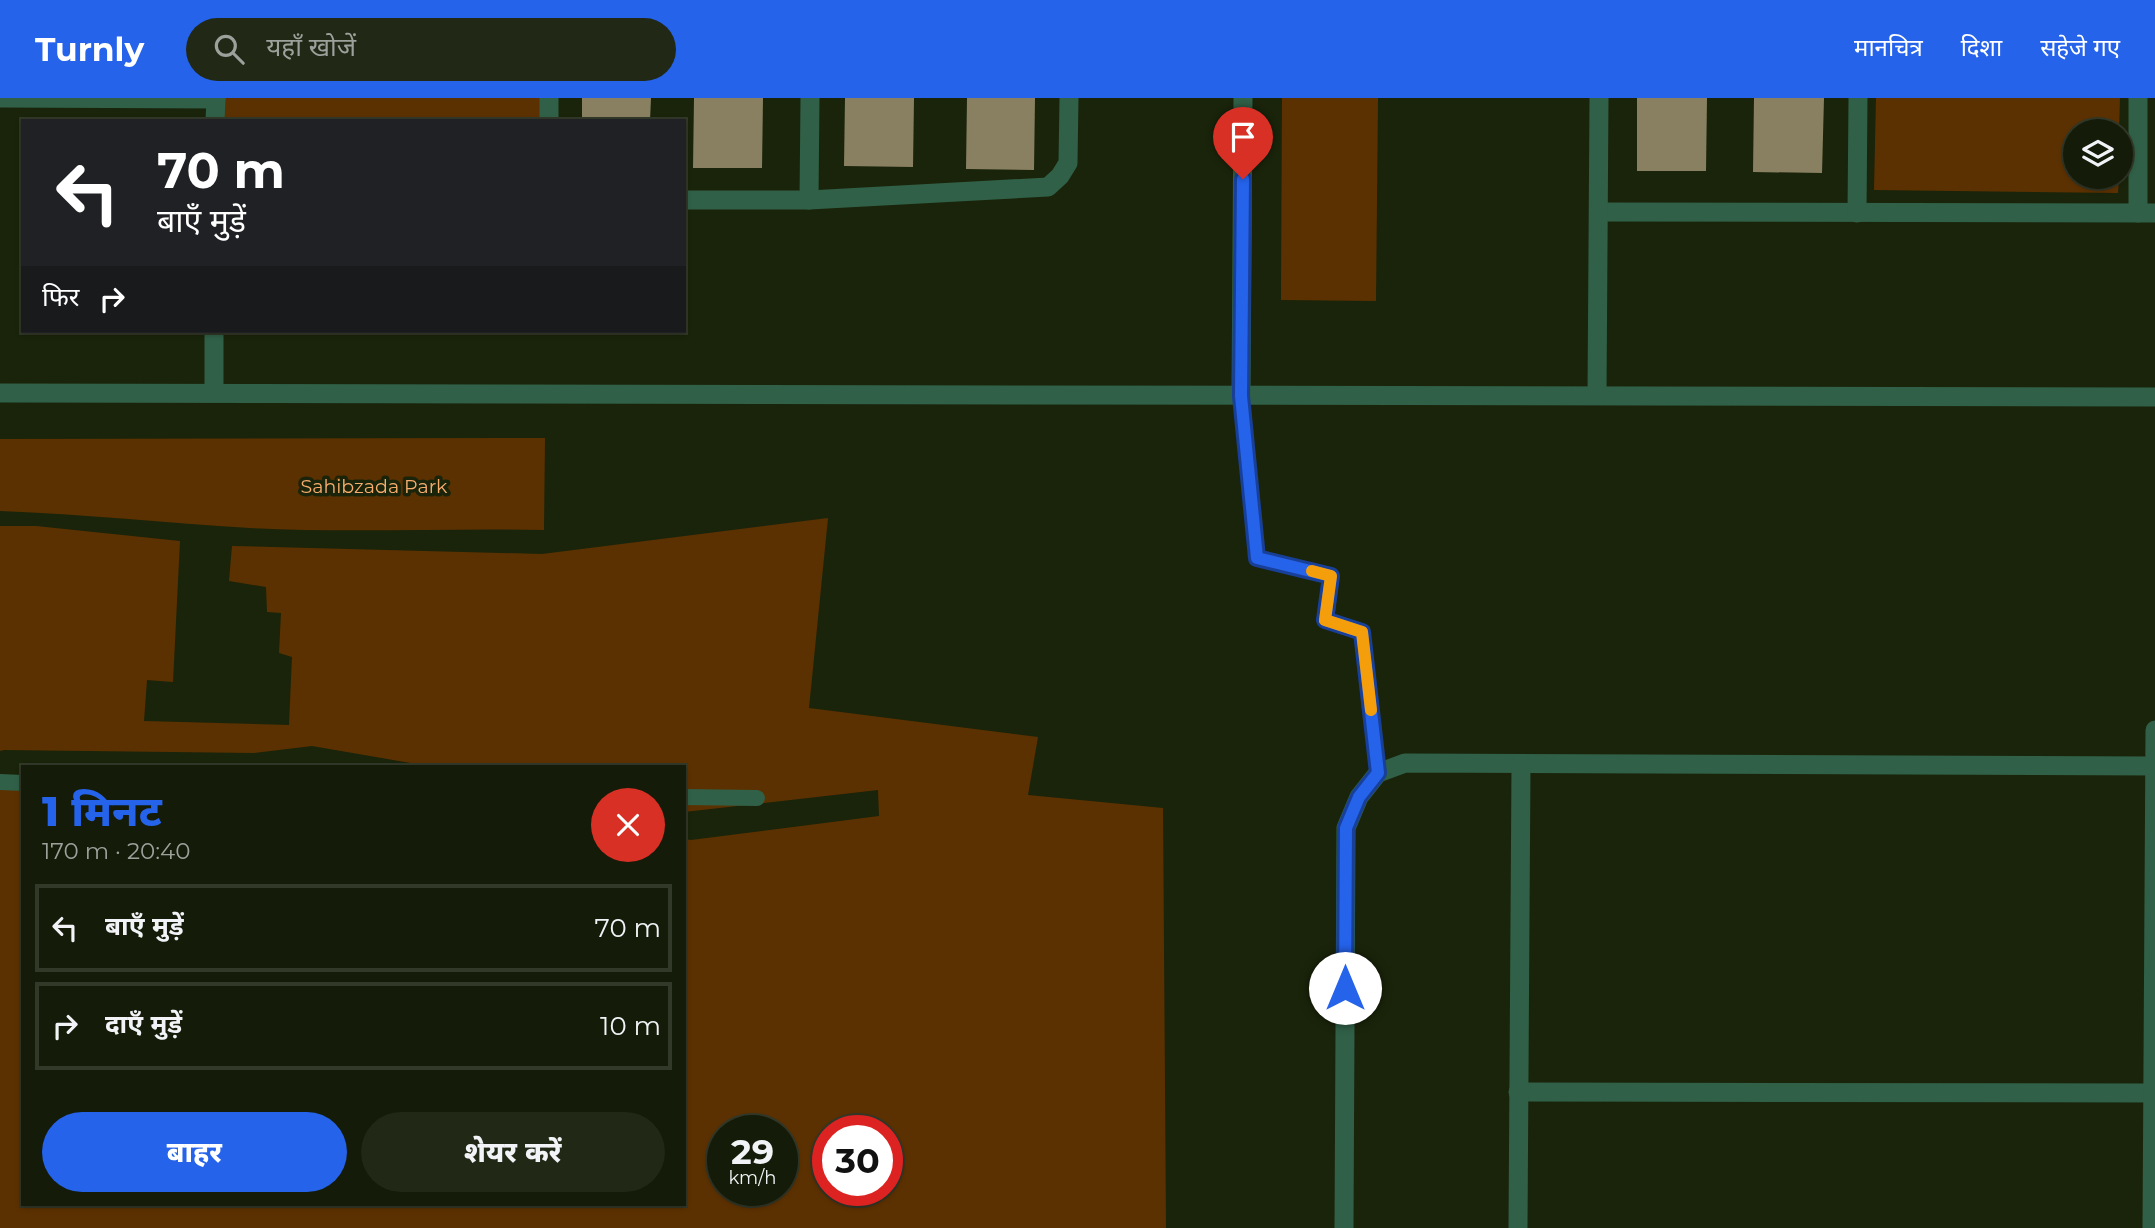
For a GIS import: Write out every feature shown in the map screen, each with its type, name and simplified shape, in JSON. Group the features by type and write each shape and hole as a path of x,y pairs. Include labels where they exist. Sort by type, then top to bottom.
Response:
{"street":[{"path":"0,98 215,98 215,119"},
{"path":"549,98 549,119"},
{"path":"809,200 810,98"},
{"path":"686,200 809,200 1048,187 1060,176 1068,163 1069,98"},
{"path":"1241,396 1243,98"},
{"path":"1597,395 1599,98"},
{"path":"1857,213 1858,98"},
{"path":"1598,212 2146,213 2138,98"},
{"path":"214,333 214,393"},
{"path":"0,393 2155,397"},
{"path":"2152,1228 2155,730"},
{"path":"1344,1228 1346,828 1359,797 1378,773 1405,763 2155,766"},
{"path":"1518,1228 1521,765"},
{"path":"1518,1092 2154,1093"}],"lane":[{"path":"1241,396 1257,558 1331,576 1325,620 1362,632 1378,773"},
{"path":"0,782 21,783"},
{"path":"686,797 757,798"}],"green space":[{"path":"215,98 549,98 549,119 215,119"},
{"path":"1282,98 1378,98 1376,301 1281,300"},
{"path":"1876,98 2120,98 2119,119 2063,119 2063,189 2118,189 2118,193 1874,190"},
{"name":"Sahibzada Park","path":"545,438 544,530 250,528 0,511 0,439"},
{"path":"828,518 809,708 1038,737 1028,795 1163,808 1166,1228 0,1228 0,787 21,782 21,1206 686,1206 686,839 879,816 878,790 686,812 686,765 422,765 312,746 254,753 0,751 0,526 36,526 180,541 173,682 147,680 144,721 289,725 292,657 279,653 281,613 267,612 266,587 229,581 232,546 542,554"}],"building":[{"path":"582,98 651,98 650,119 582,119"},
{"path":"694,98 763,98 762,168 693,168"},
{"path":"845,98 914,98 913,167 844,166"},
{"path":"967,98 1035,98 1034,170 966,169"},
{"path":"1637,98 1707,98 1706,171 1637,171"},
{"path":"1754,98 1824,98 1822,173 1753,172"}],"slow traffic":[{"path":"1312,571 1331,576 1325,620 1362,632 1371,710"}],"route":[{"path":"1243,179 1241,396 1257,558 1331,576 1325,620 1362,632 1378,773 1359,797 1346,828 1345,988"}]}
